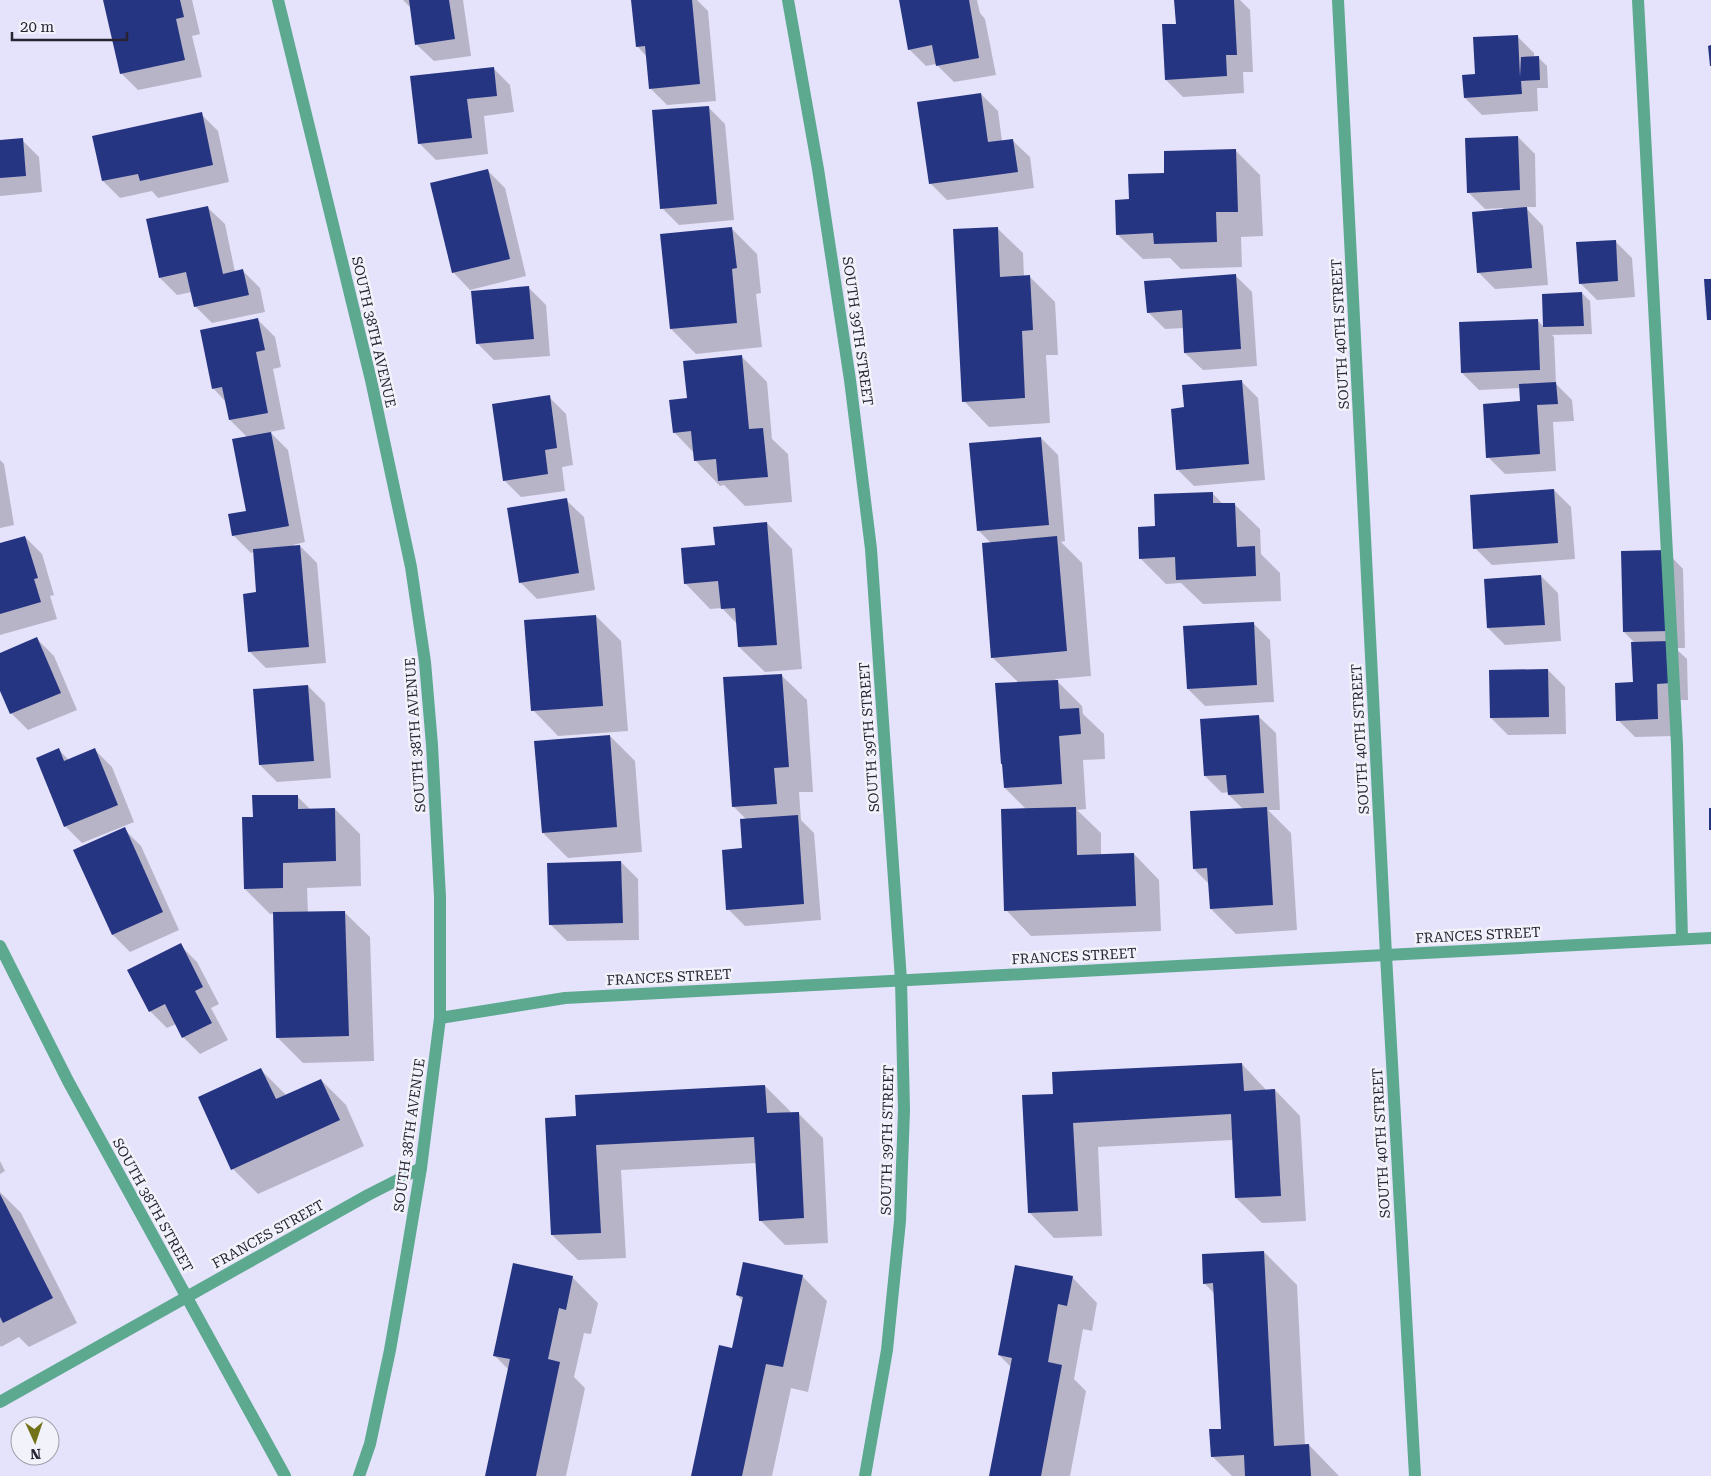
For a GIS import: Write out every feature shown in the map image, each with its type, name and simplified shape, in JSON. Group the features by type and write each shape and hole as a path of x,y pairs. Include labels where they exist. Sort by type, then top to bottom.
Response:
{"street":[{"name":"SOUTH 38TH AVENUE","path":"278,0 371,380 411,567 425,662 432,745 440,897 440,1018 421,1168 390,1350 370,1444 359,1476"},
{"name":"SOUTH 39TH STREET","path":"788,0 820,179 850,380 872,549 901,980 904,1110 900,1221 888,1350 865,1476"},
{"name":"SOUTH 40TH STREET","path":"1338,0 1386,955 1415,1476"},
{"path":"1638,0 1677,744 1682,939"},
{"name":"FRANCES STREET","path":"440,1018 565,998 1711,938"},
{"name":"SOUTH 38TH STREET","path":"0,946 68,1081 284,1476"},
{"name":"FRANCES STREET","path":"0,1402 368,1195 421,1168"}],"building":[{"path":"103,0 180,0 184,17 176,19 185,60 120,74"},
{"path":"409,0 449,0 455,39 415,45"},
{"path":"631,0 692,0 700,84 649,89 645,46 636,47"},
{"path":"899,0 969,0 979,58 936,66 932,45 908,50"},
{"path":"1174,0 1234,0 1237,55 1226,55 1227,76 1165,80 1162,24 1176,24"},
{"path":"1518,35 1520,77 1521,57 1539,56 1540,80 1521,81 1522,94 1464,98 1462,75 1475,74 1473,37"},
{"path":"1711,45 1711,66 1710,66 1708,46"},
{"path":"494,67 497,96 467,99 472,138 418,144 410,76"},
{"path":"981,93 988,142 1013,139 1018,172 929,184 917,102"},
{"path":"709,106 717,204 660,209 652,110"},
{"path":"202,112 213,165 140,181 138,174 102,181 92,136"},
{"path":"1518,136 1520,190 1467,193 1465,138"},
{"path":"23,138 26,176 0,178 0,140"},
{"path":"1236,149 1238,212 1216,212 1217,242 1154,244 1153,233 1116,235 1115,200 1129,199 1128,174 1164,173 1164,151"},
{"path":"488,169 510,259 452,273 430,183"},
{"path":"208,206 223,274 243,269 249,295 194,307 186,272 159,278 146,219"},
{"path":"1527,207 1532,268 1477,273 1472,212"},
{"path":"732,227 737,268 732,269 737,323 670,329 660,234"},
{"path":"998,227 1000,277 1030,275 1033,330 1022,331 1025,398 962,402 953,229"},
{"path":"1616,240 1618,281 1579,284 1576,242"},
{"path":"1236,274 1241,349 1184,353 1182,310 1147,313 1144,281"},
{"path":"1704,279 1711,279 1711,320 1707,320"},
{"path":"529,286 534,339 476,344 471,291"},
{"path":"1582,292 1584,326 1543,327 1542,294"},
{"path":"258,318 265,350 256,352 268,413 229,420 222,387 212,389 200,330"},
{"path":"1538,319 1540,370 1461,373 1459,322"},
{"path":"742,355 749,429 763,428 768,477 718,481 716,459 694,461 691,431 673,433 669,400 687,398 683,361"},
{"path":"1242,380 1249,464 1176,470 1171,409 1184,407 1182,385"},
{"path":"1556,382 1558,404 1537,405 1540,454 1486,458 1483,404 1520,401 1519,384"},
{"path":"550,395 557,448 545,450 548,474 503,481 492,404"},
{"path":"271,432 289,526 232,536 228,514 246,511 232,439"},
{"path":"1041,437 1049,525 977,531 969,443"},
{"path":"1554,489 1558,543 1473,549 1470,495"},
{"path":"1213,492 1213,503 1235,503 1237,547 1255,546 1256,576 1176,580 1175,557 1139,559 1138,527 1155,526 1154,494"},
{"path":"567,498 579,573 519,583 507,508"},
{"path":"767,522 777,645 738,647 735,608 721,609 718,581 684,584 681,548 715,545 713,527"},
{"path":"25,536 38,578 34,579 41,602 0,614 0,543"},
{"path":"1057,536 1067,651 991,658 982,543"},
{"path":"300,545 309,647 248,652 243,594 256,592 253,549"},
{"path":"1667,550 1669,631 1623,632 1621,551"},
{"path":"1541,575 1545,625 1487,628 1484,579"},
{"path":"596,615 603,706 531,711 524,620"},
{"path":"1254,622 1257,685 1187,689 1183,626"},
{"path":"37,637 61,693 10,714 0,691 0,653"},
{"path":"1670,641 1671,683 1657,684 1658,719 1616,721 1615,683 1633,682 1631,642"},
{"path":"1548,669 1549,717 1490,718 1489,670"},
{"path":"782,674 789,767 774,768 777,804 732,807 723,677"},
{"path":"1058,680 1060,709 1079,708 1081,734 1059,736 1062,784 1004,788 995,683"},
{"path":"308,685 314,761 259,765 253,689"},
{"path":"1259,715 1264,793 1228,795 1226,775 1204,776 1200,719"},
{"path":"610,735 617,827 542,833 534,741"},
{"path":"59,748 64,761 95,748 118,805 64,827 36,758"},
{"path":"252,795 298,795 298,809 335,808 336,861 283,863 283,888 244,889 242,817 253,817"},
{"path":"1076,807 1077,855 1134,853 1136,906 1004,911 1001,809"},
{"path":"1267,807 1273,905 1210,909 1207,868 1193,869 1190,811"},
{"path":"1709,808 1711,808 1711,830 1709,830"},
{"path":"798,815 804,904 726,910 722,850 742,848 740,819"},
{"path":"125,827 163,912 112,935 73,850"},
{"path":"621,861 623,923 549,925 547,863"},
{"path":"345,911 349,1036 276,1038 273,912"},
{"path":"181,943 203,987 195,991 212,1023 182,1038 165,1004 149,1012 127,970"},
{"path":"1242,1063 1244,1091 1275,1089 1281,1196 1235,1198 1231,1114 1073,1123 1078,1211 1028,1213 1022,1095 1053,1094 1052,1072"},
{"path":"261,1068 276,1099 321,1079 340,1120 231,1170 198,1097"},
{"path":"765,1085 767,1113 799,1112 804,1218 759,1221 754,1137 596,1145 601,1233 551,1235 545,1118 576,1116 575,1095"},
{"path":"0,1194 53,1298 3,1323 0,1317"},
{"path":"1264,1251 1274,1446 1309,1444 1311,1476 1245,1476 1244,1455 1211,1457 1209,1429 1221,1429 1213,1283 1203,1284 1202,1254"},
{"path":"743,1262 803,1275 783,1367 766,1364 742,1476 691,1476 719,1345 732,1348 743,1297 736,1295"},
{"path":"513,1263 573,1276 566,1310 559,1308 548,1359 560,1362 536,1476 485,1476 510,1359 493,1356"},
{"path":"1015,1265 1073,1276 1067,1306 1058,1304 1048,1362 1062,1365 1041,1476 989,1476 1012,1358 998,1355"}]}
